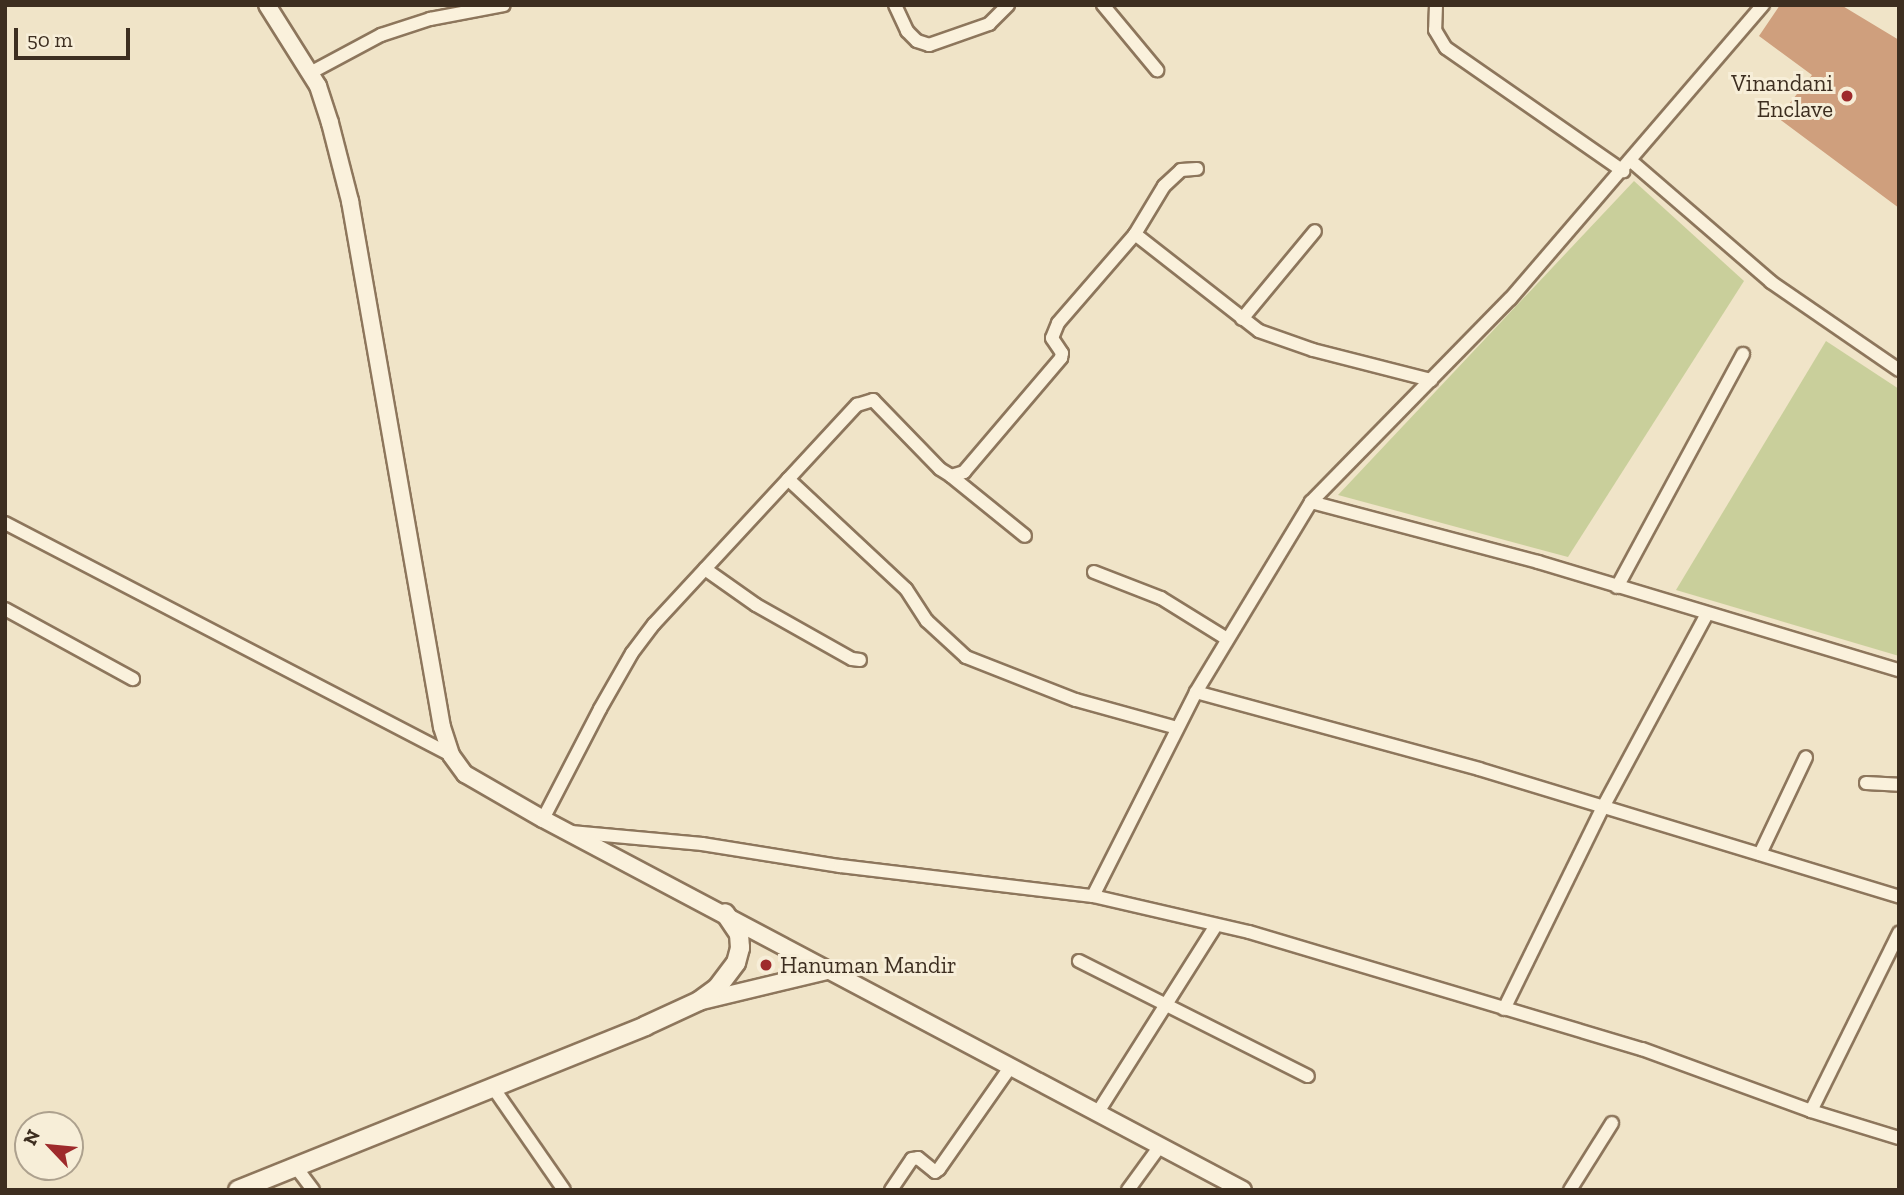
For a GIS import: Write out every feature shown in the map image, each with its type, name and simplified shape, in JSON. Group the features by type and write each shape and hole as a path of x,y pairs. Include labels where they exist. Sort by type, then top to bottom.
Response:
{"main road":[{"path":"238,1190 645,1026 699,1001 717,988 736,963 740,948 739,934 725,913"}],"street":[{"path":"267,5 310,73 330,123 350,201 442,727 451,755 466,774 485,788 1243,1190"},
{"path":"310,73 380,34 430,19 504,5"},
{"path":"895,5 907,31 917,41 929,45 989,24 1008,5"},
{"path":"1102,5 1157,70"},
{"path":"1436,5 1435,30 1446,48 1627,166 1771,282 1899,370"},
{"path":"1093,896 1196,692 1311,502 1510,299 1763,5"},
{"path":"951,476 958,475 971,466 1060,360 1062,353 1052,338 1058,323 1135,234 1174,175 1181,170 1197,169"},
{"path":"1242,319 1315,231"},
{"path":"1135,234 1259,331 1301,346 1431,380"},
{"path":"1617,587 1743,354"},
{"path":"543,819 632,653 654,624 857,405 865,400 880,405 924,455 1025,536"},
{"path":"788,479 906,589 927,621 966,657 1076,700 1177,728"},
{"path":"1311,502 1538,562 1899,670"},
{"path":"5,523 451,755"},
{"path":"705,569 756,604 852,659 860,660"},
{"path":"1094,572 1161,598 1227,639"},
{"path":"5,609 133,679"},
{"path":"1504,1009 1603,807 1707,614"},
{"path":"1196,692 1479,769 1899,897"},
{"path":"1760,854 1807,757"},
{"path":"1866,783 1899,785"},
{"path":"567,831 702,844 840,866 1093,896 1216,925 1642,1049 1811,1111 1899,1138"},
{"path":"1098,1112 1216,925"},
{"path":"1811,1111 1899,933"},
{"path":"1079,961 1308,1076"},
{"path":"699,1001 831,970"},
{"path":"891,1190 912,1159 918,1158 935,1172 939,1169 1011,1066"},
{"path":"492,1086 564,1190"},
{"path":"1570,1190 1612,1123"},
{"path":"1128,1190 1160,1146"},
{"path":"295,1166 313,1190"}],"green space":[{"path":"1634,181 1744,281 1568,557 1338,495"},
{"path":"1826,341 1899,389 1899,656 1676,590"}],"building":[{"name":"Vinandani Enclave","path":"1780,5 1841,5 1899,40 1899,208 1778,118 1812,75 1759,36"}],"place":[{"name":"Vinandani Enclave","path":"1847,96"},
{"name":"Hanuman Mandir","path":"766,965"}]}
